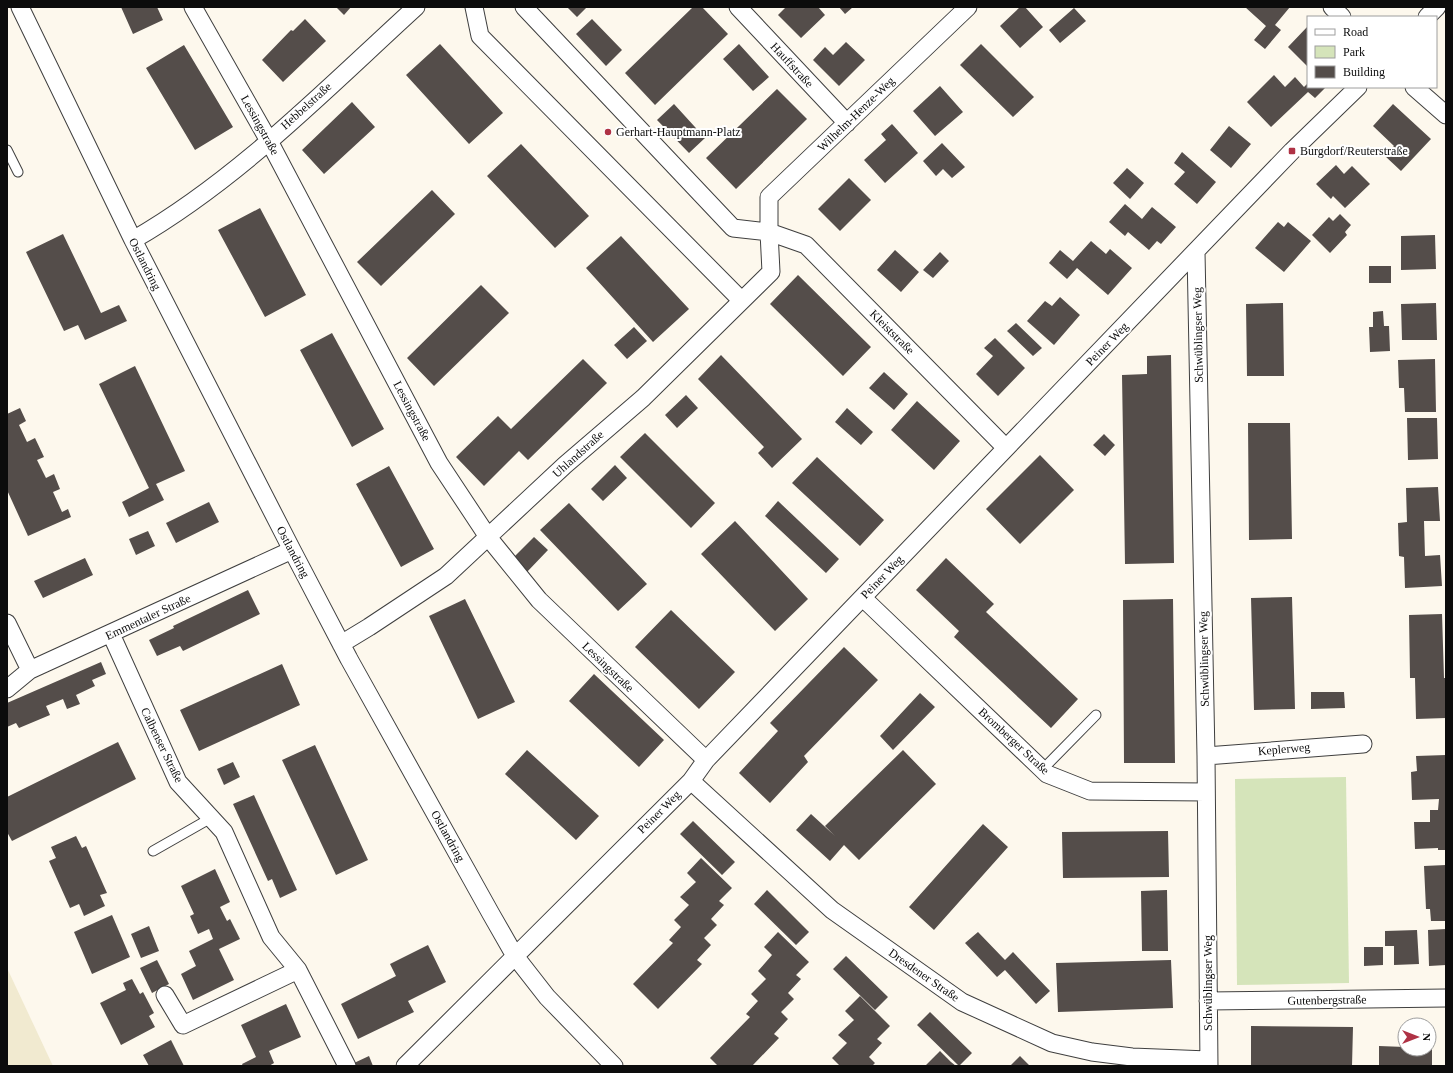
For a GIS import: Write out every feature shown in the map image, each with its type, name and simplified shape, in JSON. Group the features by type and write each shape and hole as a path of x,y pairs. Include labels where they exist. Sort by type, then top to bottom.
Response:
{"street":[{"name":"Ostlandring","path":"20,7 132,240 341,644 515,956 547,997 614,1066"},
{"name":"Lessingstraße","path":"193,7 269,141 439,464 488,537 539,600 706,760"},
{"name":"Hebbelstraße","path":"132,240 164,222 217,185 269,141 416,7"},
{"path":"474,7 480,36 741,300"},
{"path":"524,7 733,228 769,232"},
{"name":"Hauffstraße","path":"738,7 846,123"},
{"name":"Wilhelm-Henze-Weg","path":"769,232 769,198 968,7"},
{"path":"1332,7 1341,16"},
{"path":"1428,16 1437,7"},
{"name":"Peiner Weg","path":"406,1066 691,781 706,760 1292,151 1357,88"},
{"path":"1415,88 1446,115"},
{"name":"Uhlandstraße","path":"341,644 446,576 565,465 643,398 771,272 769,232"},
{"name":"Kleiststraße","path":"769,232 806,245 1006,448"},
{"name":"Schwüblingser Weg","path":"1196,252 1206,756 1209,1063"},
{"name":"Emmentaler Straße","path":"7,689 30,670 292,550"},
{"name":"Bromberger Straße","path":"863,598 1047,774 1090,791 1206,792"},
{"path":"7,622 30,670"},
{"name":"Calbenser Straße","path":"111,634 178,782 224,832 271,937 298,970 347,1066"},
{"name":"Keplerweg","path":"1206,756 1363,744"},
{"name":"Dresdener Straße","path":"691,781 832,910 962,1002 1058,1044 1092,1052 1132,1057 1209,1063"},
{"path":"165,995 183,1025 298,970"},
{"name":"Gutenbergstraße","path":"1208,1001 1446,998"}],"lane":[{"path":"7,150 18,172"},
{"path":"1042,770 1096,715"},
{"path":"153,851 211,818"}],"shaded area":[{"path":"7,968 53,1066 7,1066"}],"green space":[{"path":"1346,777 1349,983 1237,985 1235,779"}],"building":[{"path":"121,7 157,7 163,20 133,34"},
{"path":"336,7 351,7 344,15"},
{"path":"567,7 587,7 577,17"},
{"path":"693,7 702,7 728,34 655,105 625,73"},
{"path":"786,7 818,7 825,15 801,38 778,15"},
{"path":"839,7 853,7 845,14"},
{"path":"1020,7 1025,7 1043,27 1020,48 1000,26"},
{"path":"1245,7 1290,7 1275,25 1281,30 1265,49 1254,40 1266,26"},
{"path":"1074,8 1086,21 1060,43 1049,30"},
{"path":"305,19 326,41 283,82 262,60 291,30 293,31"},
{"path":"592,19 622,50 606,66 576,34"},
{"path":"1307,27 1307,66 1288,47"},
{"path":"846,42 865,60 839,86 813,60 825,47 833,55"},
{"path":"440,44 503,113 469,144 406,75"},
{"path":"739,44 769,77 753,91 723,59"},
{"path":"981,44 1034,97 1013,117 960,65"},
{"path":"184,45 233,127 195,150 146,68"},
{"path":"1274,75 1285,87 1295,77 1304,87 1307,84 1307,88 1325,88 1315,98 1308,92 1271,127 1247,102"},
{"path":"940,86 963,112 935,136 913,111"},
{"path":"777,89 807,119 736,189 706,158"},
{"path":"352,102 375,127 324,174 302,150"},
{"path":"674,104 705,138 689,153 657,120"},
{"path":"1393,104 1431,139 1401,171 1385,156 1394,146 1373,126"},
{"path":"892,124 918,153 885,183 864,160 886,140 881,134"},
{"path":"1229,126 1251,144 1231,168 1210,150"},
{"path":"942,143 965,167 952,178 943,169 936,176 923,161"},
{"path":"521,144 589,216 555,248 487,176"},
{"path":"1182,152 1216,182 1197,204 1174,184 1185,172 1174,163"},
{"path":"1336,165 1344,174 1352,166 1370,184 1345,208 1333,196 1331,199 1316,184"},
{"path":"1127,168 1144,183 1130,199 1113,183"},
{"path":"849,178 871,200 840,231 818,209"},
{"path":"432,190 455,214 381,286 357,262"},
{"path":"1125,204 1142,219 1152,207 1176,227 1161,244 1157,241 1149,250 1128,232 1125,236 1109,222"},
{"path":"260,208 306,295 265,317 218,230"},
{"path":"1340,214 1351,225 1345,232 1347,235 1330,253 1312,235 1329,217 1333,221"},
{"path":"1278,222 1284,227 1288,222 1311,241 1284,272 1255,248"},
{"path":"63,234 101,313 119,305 127,321 85,340 78,325 64,331 26,252"},
{"path":"1435,235 1436,269 1401,270 1401,236"},
{"path":"621,236 689,309 653,342 586,268"},
{"path":"1091,241 1106,254 1110,249 1132,268 1108,295 1077,268 1067,279 1049,263 1060,250 1073,261"},
{"path":"895,250 919,272 901,292 877,270"},
{"path":"940,252 949,261 933,278 923,270"},
{"path":"1369,266 1391,266 1391,283 1369,283"},
{"path":"798,275 871,347 843,376 770,304"},
{"path":"481,285 509,313 434,386 407,358"},
{"path":"1060,297 1080,315 1054,345 1027,321 1045,301 1052,306"},
{"path":"1283,303 1284,376 1247,376 1246,304"},
{"path":"1436,303 1437,340 1402,340 1401,304"},
{"path":"1383,311 1384,326 1389,326 1390,351 1370,352 1369,327 1373,327 1373,312"},
{"path":"1016,323 1042,348 1033,356 1007,331"},
{"path":"634,327 647,341 627,359 614,345"},
{"path":"332,333 384,429 352,447 300,350"},
{"path":"995,338 1025,368 998,396 976,374 993,356 984,348"},
{"path":"721,355 802,439 772,468 758,453 764,447 698,379"},
{"path":"1171,355 1174,563 1125,564 1122,375 1147,374 1147,356"},
{"path":"583,359 607,383 528,460 519,451 484,486 456,457 498,416 511,429"},
{"path":"1435,359 1436,412 1405,412 1404,388 1399,388 1398,360"},
{"path":"135,366 185,471 156,484 164,500 129,517 122,502 149,488 99,384"},
{"path":"884,372 908,394 894,410 869,388"},
{"path":"686,395 698,408 677,428 665,415"},
{"path":"917,401 960,441 934,470 891,430"},
{"path":"20,408 26,421 19,425 27,442 35,438 44,457 37,460 46,478 54,474 60,489 53,492 62,512 68,509 71,517 28,536 7,490 7,414"},
{"path":"847,408 873,432 861,445 835,422"},
{"path":"1407,418 1437,418 1438,459 1408,460"},
{"path":"1248,423 1290,423 1292,539 1249,540"},
{"path":"645,433 715,503 691,528 620,457"},
{"path":"1104,434 1115,445 1105,456 1093,445"},
{"path":"1040,455 1074,490 1020,544 986,509"},
{"path":"817,457 884,520 860,546 792,483"},
{"path":"615,465 627,478 603,501 591,489"},
{"path":"389,466 434,549 401,567 356,484"},
{"path":"1438,487 1440,521 1424,521 1425,556 1440,555 1442,586 1405,588 1404,557 1399,556 1398,523 1407,522 1406,488"},
{"path":"778,501 839,559 826,573 765,516"},
{"path":"209,502 219,522 176,543 166,523"},
{"path":"569,503 647,584 618,611 540,530"},
{"path":"735,521 808,599 775,631 701,554"},
{"path":"148,531 155,546 136,555 129,539"},
{"path":"534,537 548,550 526,573 512,559"},
{"path":"85,558 93,575 43,598 34,581"},
{"path":"946,558 994,604 986,612 1078,699 1051,728 954,637 959,631 916,590"},
{"path":"248,590 260,614 183,651 180,646 157,656 149,640 174,628 173,626"},
{"path":"1292,597 1295,709 1254,710 1251,598"},
{"path":"465,599 515,702 478,719 429,616"},
{"path":"1173,599 1175,763 1124,763 1123,600"},
{"path":"671,610 735,672 699,709 635,647"},
{"path":"1442,614 1444,678 1446,678 1446,718 1416,719 1415,678 1410,678 1409,615"},
{"path":"844,647 878,680 804,756 808,762 770,803 739,773 778,731 770,723"},
{"path":"101,662 106,674 92,680 95,686 76,695 80,704 67,709 63,699 46,706 50,715 19,728 16,723 7,727 7,703"},
{"path":"282,664 300,705 199,751 180,710"},
{"path":"594,674 664,740 639,767 569,701"},
{"path":"1311,692 1344,692 1345,708 1311,709"},
{"path":"920,693 935,707 893,750 880,736"},
{"path":"118,742 136,779 12,841 7,832 7,797"},
{"path":"315,745 368,860 336,875 282,760"},
{"path":"527,750 599,816 576,840 505,774"},
{"path":"903,750 936,784 859,860 844,845 830,861 796,830 811,814 835,836 825,826"},
{"path":"1446,755 1446,850 1438,850 1438,848 1415,849 1414,822 1430,822 1430,810 1438,810 1439,799 1412,800 1411,772 1417,771 1416,756"},
{"path":"233,762 240,777 224,785 217,769"},
{"path":"254,795 297,890 280,898 272,879 268,881 233,804"},
{"path":"693,821 735,862 722,875 680,834"},
{"path":"983,824 1008,847 934,930 909,907"},
{"path":"1168,831 1169,877 1063,878 1062,832"},
{"path":"76,836 82,848 86,846 107,893 100,895 105,906 84,916 79,904 70,908 49,861 56,858 51,847"},
{"path":"701,858 732,888 719,901 724,905 711,919 717,925 704,938 711,945 697,960 702,964 658,1009 633,984 673,943 669,940 681,927 674,920 689,905 680,897 696,882 687,873"},
{"path":"1446,865 1446,921 1431,921 1430,909 1426,909 1424,866"},
{"path":"215,869 230,902 220,907 227,921 230,919 240,939 219,949 234,980 193,1000 181,974 196,966 189,951 213,939 209,929 198,934 190,916 194,914 181,886"},
{"path":"767,890 809,932 796,945 754,904"},
{"path":"1167,890 1168,951 1142,951 1141,891"},
{"path":"112,915 130,957 92,974 74,932"},
{"path":"149,926 159,951 141,958 131,934"},
{"path":"1446,929 1446,965 1429,966 1428,930"},
{"path":"1417,930 1419,964 1394,965 1394,946 1385,946 1385,931"},
{"path":"778,932 809,962 796,975 801,979 788,993 794,999 781,1012 788,1019 774,1034 779,1038 752,1066 718,1066 710,1058 750,1017 746,1014 758,1001 751,994 766,979 758,971 772,955 764,947"},
{"path":"978,932 1005,960 1013,952 1050,991 1036,1004 1005,970 997,977 965,943"},
{"path":"428,945 446,982 408,1001 414,1012 358,1039 341,1004 396,976 390,964"},
{"path":"1364,947 1383,947 1383,965 1364,966"},
{"path":"846,956 888,997 875,1010 833,969"},
{"path":"157,960 169,984 152,993 140,968"},
{"path":"1171,960 1173,1008 1058,1012 1056,963"},
{"path":"132,979 140,994 143,992 154,1013 149,1016 155,1027 121,1045 100,1003 126,990 123,983"},
{"path":"860,996 890,1026 877,1039 882,1043 869,1057 875,1063 872,1066 840,1066 832,1058 847,1043 838,1035 854,1020 845,1011"},
{"path":"286,1004 301,1037 269,1051 274,1063 269,1066 243,1066 242,1064 256,1057 241,1025"},
{"path":"930,1012 972,1053 959,1066 917,1025"},
{"path":"1251,1026 1353,1027 1352,1066 1251,1066"},
{"path":"171,1040 184,1066 149,1066 143,1055"},
{"path":"1379,1046 1397,1047 1397,1057 1432,1057 1432,1066 1379,1065"},
{"path":"940,1051 951,1062 956,1066 925,1066"},
{"path":"369,1056 373,1066 355,1066 354,1063"},
{"path":"1020,1056 1030,1066 1010,1066"}],"place":[{"name":"Gerhart-Hauptmann-Platz","path":"608,132"},
{"name":"Burgdorf/Reuterstraße","path":"1292,151"}]}
